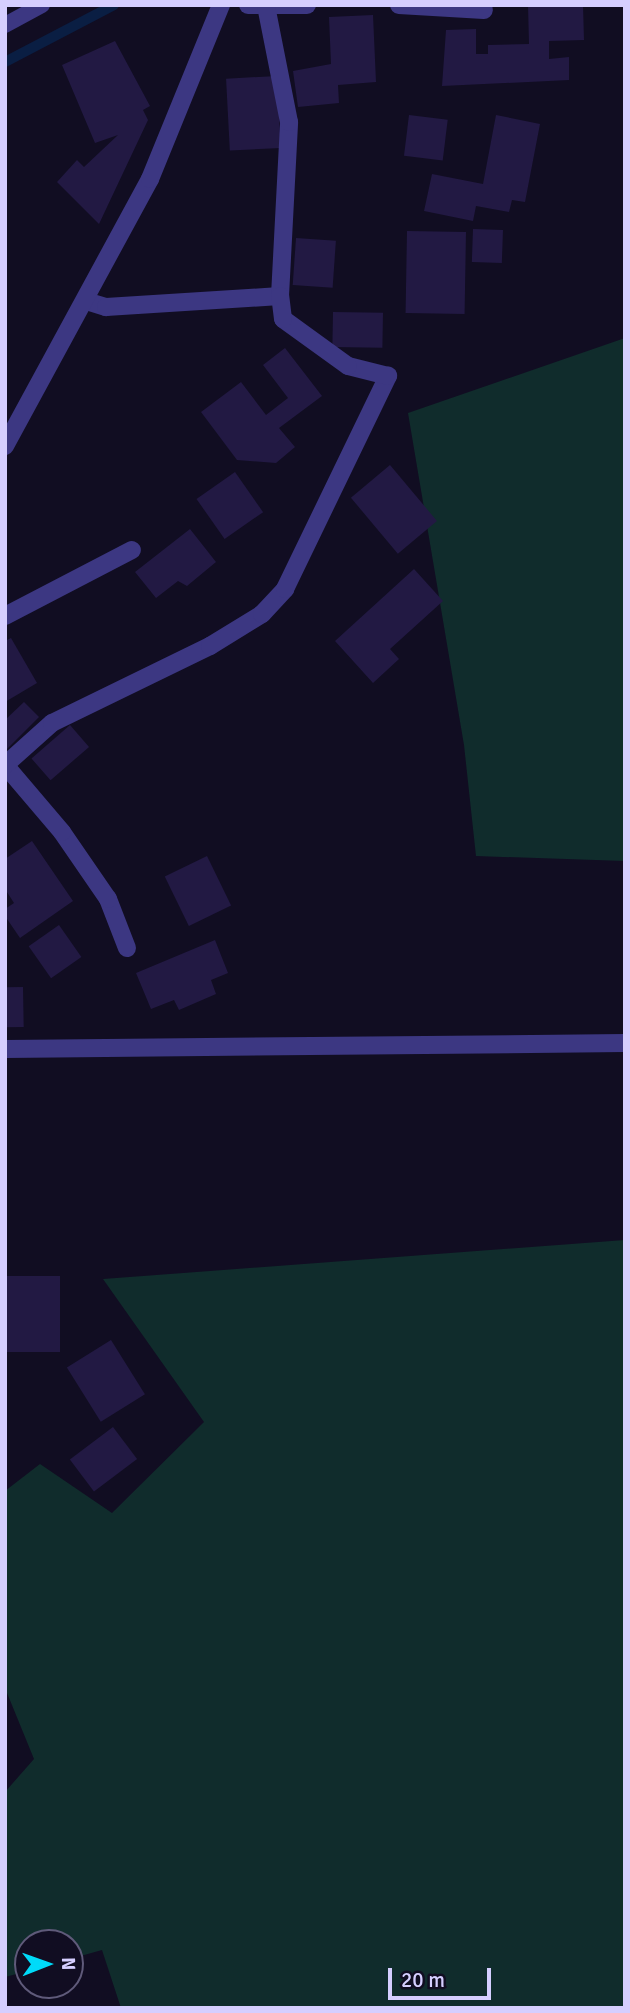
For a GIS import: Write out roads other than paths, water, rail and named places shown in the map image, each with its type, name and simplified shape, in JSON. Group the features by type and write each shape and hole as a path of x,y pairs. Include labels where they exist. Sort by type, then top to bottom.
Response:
{"street":[{"path":"5,446 150,180 221,5"},
{"path":"127,948 108,900 62,832 5,765 52,723 210,646 262,614 285,589 388,376 348,366 283,319 280,296 289,122 257,6 307,5"},
{"path":"399,5 484,10"},
{"path":"86,301 106,307 280,296"},
{"path":"5,617 132,550"},
{"path":"5,1049 625,1043"}],"lane":[{"path":"5,25 42,5"}],"waterway":[{"path":"5,62 114,5"}]}
